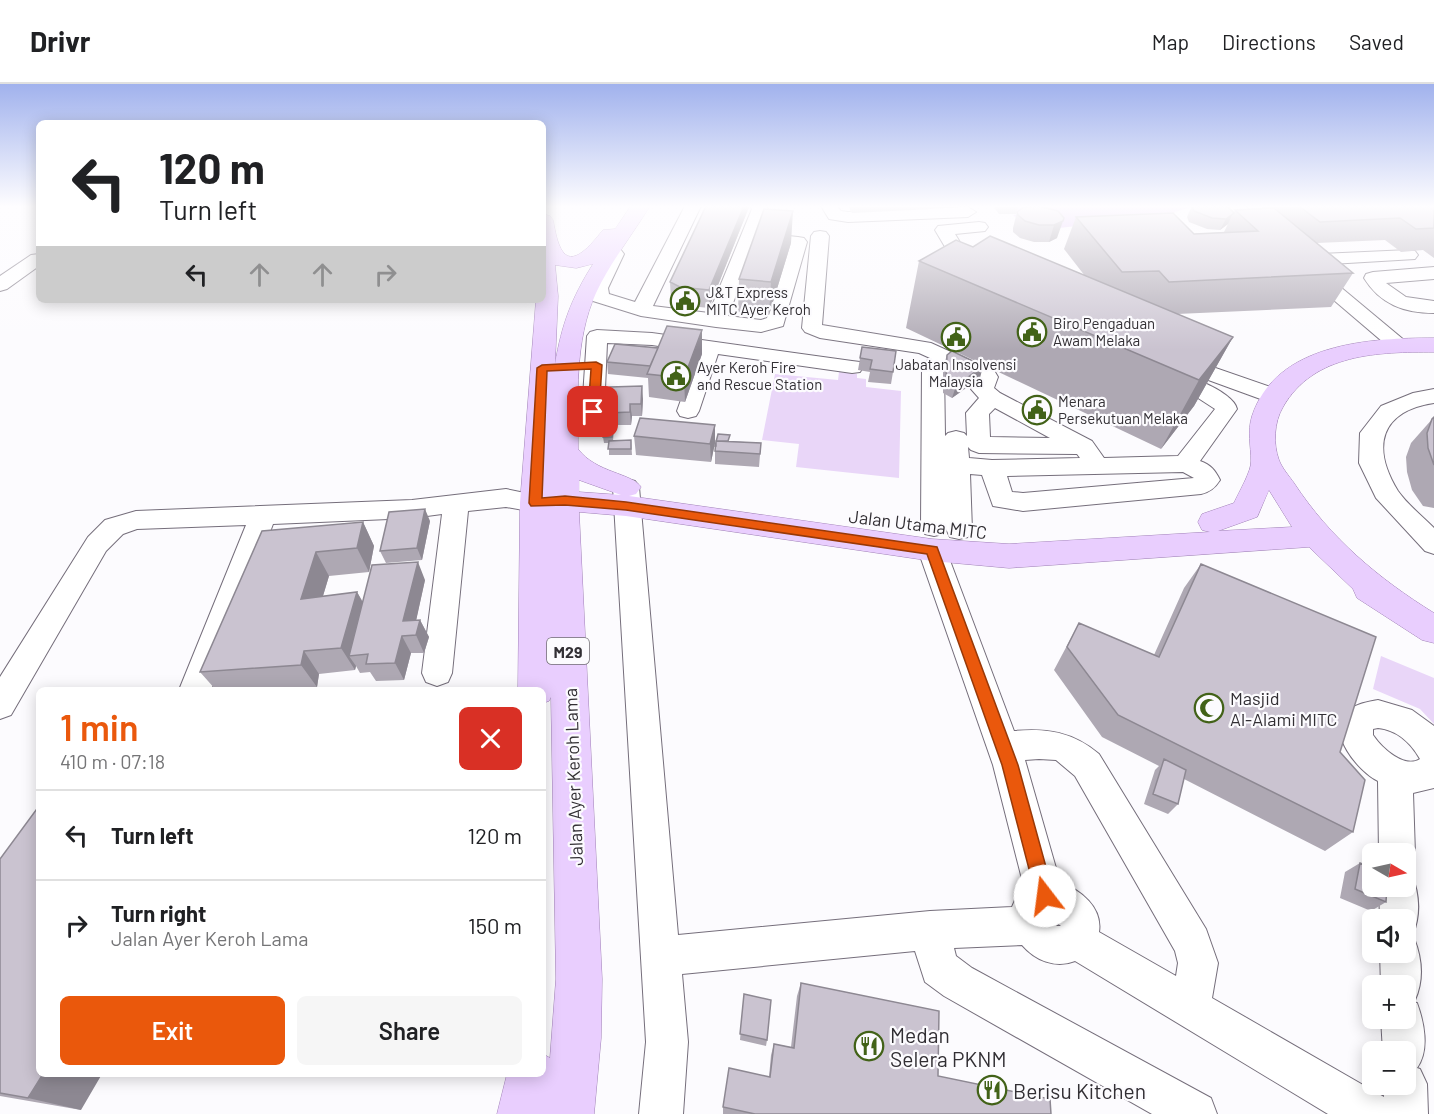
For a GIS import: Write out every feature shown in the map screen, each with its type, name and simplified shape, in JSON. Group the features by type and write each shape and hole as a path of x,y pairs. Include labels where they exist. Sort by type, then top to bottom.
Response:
{"main road":[{"path":"551,254 554,258 566,263 590,260 595,254"},
{"name":"Jalan Ayer Keroh Lama","path":"537,687 546,486 574,331 585,294 608,254"},
{"name":"Jalan Ayer Keroh Lama","path":"546,285 547,296 569,366"},
{"path":"1386,600 1309,527 1266,462 1261,442 1263,426 1274,396 1301,369 1343,352 1397,344 1434,345"},
{"path":"1217,532 1246,510 1266,462"},
{"path":"546,486 575,465 624,500"},
{"path":"546,486 624,500 942,536 1008,556 1217,532 1309,527"},
{"name":"Jalan Ayer Keroh Lama","path":"546,486 564,554 579,979 577,1038 568,1114"},
{"path":"564,554 578,532 587,523 624,500"},
{"path":"1217,532 1327,562 1434,630"},
{"path":"523,1114 531,1077"}],"street":[{"path":"614,254 598,288 600,297 641,310"},
{"path":"641,310 673,254"},
{"path":"716,321 742,254"},
{"path":"574,331 590,318 615,310 641,310 762,326 776,322 795,254"},
{"path":"818,254 812,328 820,332 924,347 945,356 987,377 982,389 992,398 1090,456"},
{"path":"958,254 980,291"},
{"path":"1291,254 1397,344"},
{"path":"0,285 36,260"},
{"path":"1298,260 1431,264"},
{"path":"1431,264 1373,278 1388,293 1406,305 1434,307"},
{"path":"1388,293 1434,290"},
{"path":"593,412 569,366 597,336 652,339 852,367"},
{"path":"688,411 710,347"},
{"path":"945,356 933,366 942,536 1004,747 1038,910 1047,942 1058,946 1068,945 1076,940 1370,1114"},
{"path":"1185,464 1226,409 1225,403 1156,363 1274,396"},
{"path":"1434,396 1420,398 1389,411 1372,433 1371,463 1389,498 1434,544"},
{"path":"992,398 977,413 980,445 1185,464 1201,470 1208,480 1201,486 1023,502 1002,500 992,468"},
{"path":"942,536 958,465 956,438"},
{"path":"958,465 992,468 1090,456"},
{"path":"0,705 97,544 114,527 136,520 412,509 456,504 546,486"},
{"path":"624,500 667,1042 662,1114"},
{"path":"437,673 456,504"},
{"path":"196,687 263,516"},
{"path":"1434,752 1421,733 1409,724 1383,714 1363,716 1357,722 1355,729 1362,748 1382,766 1409,777 1422,776 1434,768"},
{"path":"1004,747 1048,743 1060,745 1074,752 1087,765 1192,943 1198,963 1190,1008"},
{"path":"1395,773 1397,843"},
{"path":"660,956 930,930 1038,910"},
{"path":"930,930 939,968 958,982 1195,1114"},
{"path":"1405,1095 1406,1114"}],"shaded area":[{"path":"839,372 857,374 857,378 866,379 866,387 901,391 899,478 796,467 799,444 762,440 775,374 838,380"},
{"path":"1381,656 1434,678 1434,724 1420,709 1373,689"}],"building":[{"path":"683,254 724,254 709,290 680,287 670,282"},
{"path":"748,254 780,254 771,282 739,279"},
{"path":"931,254 1033,254 1233,337 1199,380 919,261"},
{"path":"1107,254 1330,254 1353,273 1169,282 1159,271 1122,272"},
{"path":"667,326 702,330 684,378 647,374"},
{"path":"615,344 658,348 650,366 607,362"},
{"path":"862,347 896,351 893,372 870,369 872,360 860,358"},
{"path":"952,351 983,366 956,386 946,381 947,355"},
{"path":"642,386 641,404 630,404 630,412 608,413 610,387"},
{"path":"1434,417 1434,465 1428,448 1427,433"},
{"path":"640,418 715,425 710,444 634,436"},
{"path":"613,425 612,437 603,437 604,426"},
{"path":"718,434 730,435 728,441 716,441"},
{"path":"631,440 631,449 608,449 609,441"},
{"path":"716,441 761,443 760,454 715,451"},
{"path":"425,509 417,548 380,551 389,512"},
{"path":"363,522 357,548 316,552 301,599 357,592 341,648 304,651 301,665 200,672 262,531"},
{"path":"418,562 403,621 420,620 416,635 402,636 395,663 366,664 368,654 349,656 372,565"},
{"name":"Masjid Al-Alami MITC","path":"1201,564 1376,637 1340,752 1365,780 1353,832 1118,715 1067,647 1079,623 1159,657"},
{"path":"1164,759 1186,770 1178,804 1153,794"},
{"path":"36,810 36,1077 41,1077 28,1098 0,1093 0,859"},
{"path":"1360,863 1362,864 1362,892 1355,889"},
{"path":"1374,897 1386,897 1386,902"},
{"path":"801,983 939,1011 938,1076 1050,1099 1051,1114 755,1114 723,1107 729,1068 770,1077 774,1044 794,1048"},
{"path":"744,994 771,1000 767,1040 740,1034"}],"place":[{"name":"J&T Express MITC Ayer Keroh","path":"685,301"},
{"name":"Biro Pengaduan Awam Melaka","path":"1032,332"},
{"name":"Jabatan Insolvensi Malaysia","path":"956,337"},
{"name":"Ayer Keroh Fire and Rescue Station","path":"676,376"},
{"name":"Menara Persekutuan Melaka","path":"1037,410"},
{"name":"Masjid Al-Alami MITC","path":"1209,708"},
{"name":"Medan Selera PKNM","path":"869,1046"},
{"name":"Berisu Kitchen","path":"992,1090"}],"route":[{"path":"593,412 596,365 542,368 535,503 565,501 626,506 932,550 1010,765 1045,896"}]}
